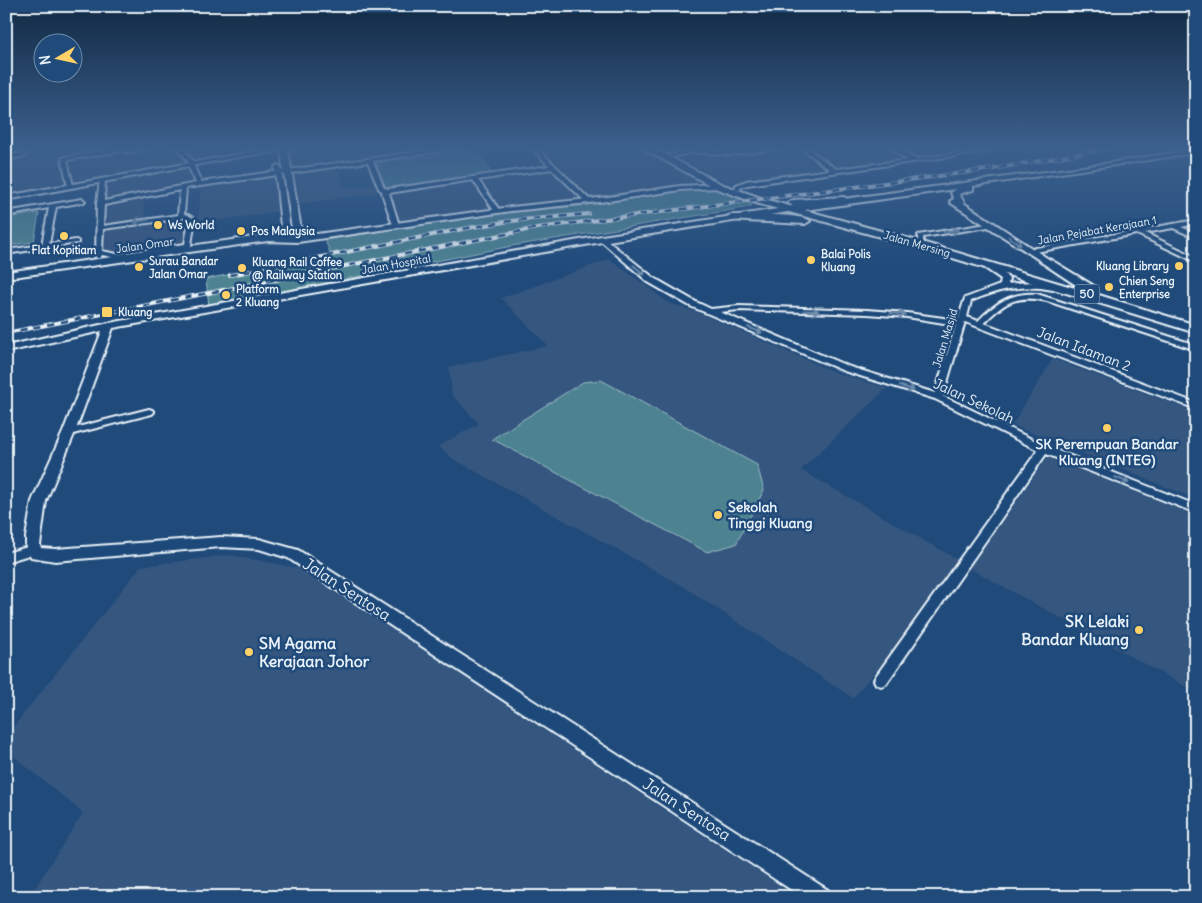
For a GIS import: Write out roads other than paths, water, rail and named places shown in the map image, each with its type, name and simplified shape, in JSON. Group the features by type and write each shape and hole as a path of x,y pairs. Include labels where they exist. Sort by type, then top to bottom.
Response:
{"highway":[{"name":"Jalan Mersing","path":"728,189 790,209 965,258 1196,329"},
{"name":"Jalan Mersing","path":"738,189 763,200"},
{"path":"746,216 761,210 763,200 803,204 843,200"},
{"path":"826,203 821,208 823,212 841,223"},
{"path":"732,218 798,220 872,231"},
{"path":"978,262 1050,280 1061,279 1047,262"},
{"path":"1047,262 1086,287 1109,298 1196,324"}],"main road":[{"path":"790,209 843,200 931,189"},
{"path":"961,189 955,193 961,204"},
{"path":"910,192 940,194 961,204 1047,262"}],"street":[{"path":"6,198 53,189"},
{"path":"97,262 101,189"},
{"path":"100,204 176,189"},
{"path":"182,189 182,216"},
{"path":"284,189 287,239"},
{"path":"287,189 298,239"},
{"path":"383,189 393,189"},
{"path":"482,189 497,210"},
{"path":"575,189 588,202"},
{"name":"Jalan Omar","path":"6,276 188,248 268,238 298,239 497,210 588,202 673,189"},
{"path":"387,190 385,194 396,225"},
{"path":"6,214 82,201"},
{"path":"45,246 53,206"},
{"name":"Jalan Hospital","path":"6,348 109,326 602,239 790,209"},
{"path":"98,252 117,256 188,248 192,219 182,216 99,228"},
{"name":"Jalan Pejabat Kerajaan 1","path":"1030,251 1196,222"},
{"path":"921,245 920,236 992,225"},
{"path":"1174,226 1196,236"},
{"path":"1138,232 1196,260"},
{"name":"Jalan Sekolah","path":"602,239 651,280 693,304 847,369 938,397 1044,449 1196,509"},
{"path":"6,252 76,242"},
{"path":"965,258 1000,274 1005,279 1004,287"},
{"name":"Jalan Masjid","path":"938,397 968,300 982,293 1004,287 1034,283 1129,308"},
{"path":"979,324 996,305 1005,300 1030,295 1049,299 1196,348"},
{"name":"Jalan Idaman 2","path":"710,311 739,308 850,311 962,320 979,324 1196,406"},
{"path":"6,558 35,549 32,537 39,501 69,432 109,326"},
{"path":"69,432 149,412"},
{"path":"881,680 1044,449"},
{"name":"Jalan Sentosa","path":"35,549 36,553 55,555 221,542 259,544 293,554 821,897"}],"railway":[{"path":"6,333 537,228 837,189"},
{"path":"230,275 468,228 510,221 589,214"}],"place":[{"name":"Ws World","path":"158,225"},
{"name":"Pos Malaysia","path":"241,231"},
{"name":"Flat Kopitiam","path":"64,236"},
{"name":"Balai Polis Kluang","path":"811,260"},
{"name":"Kluang Library","path":"1179,266"},
{"name":"Surau Bandar Jalan Omar","path":"139,267"},
{"name":"Kluang Rail Coffee @ Railway Station","path":"242,268"},
{"name":"Chien Seng Enterprise","path":"1109,287"},
{"name":"Platform 2 Kluang","path":"226,295"},
{"name":"Kluang","path":"107,312"},
{"name":"SK Perempuan Bandar Kluang (INTEG)","path":"1107,428"},
{"name":"Sekolah Tinggi Kluang","path":"718,515"},
{"name":"SK Lelaki Bandar Kluang","path":"1139,630"},
{"name":"SM Agama Kerajaan Johor","path":"249,652"}]}
